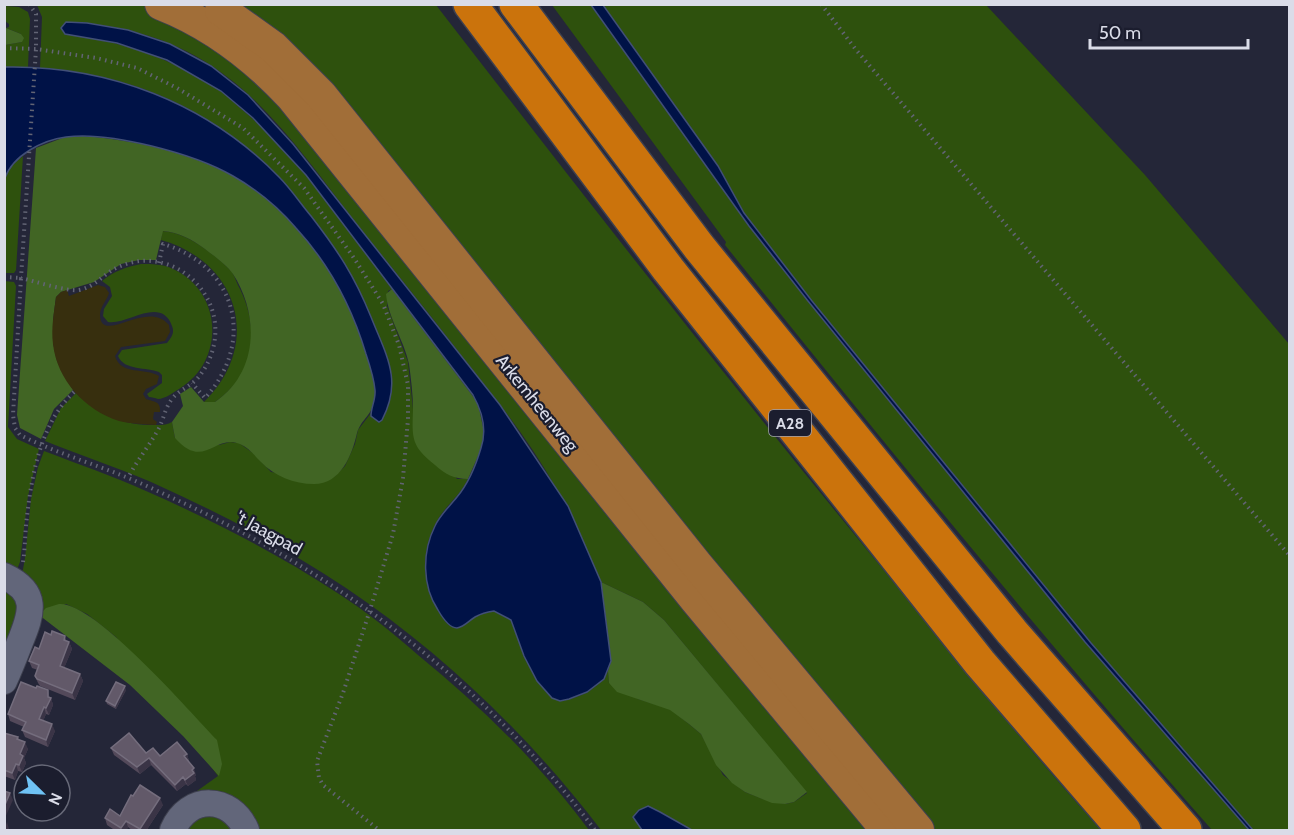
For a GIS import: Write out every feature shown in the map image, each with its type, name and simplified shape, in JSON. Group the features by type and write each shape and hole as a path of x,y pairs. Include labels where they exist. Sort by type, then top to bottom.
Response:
{"highway":[{"name":"A28","path":"470,4 676,279 980,663 1124,831"},
{"name":"A28","path":"516,4 699,247 1012,632 1185,831"}],"main road":[{"name":"Arkemheenweg","path":"161,4 196,21 235,45 259,64 292,97 681,582 887,831"},
{"name":"Arkemheenweg","path":"212,4 273,47 321,95 682,547 918,831"}],"street":[{"path":"4,681 31,614 28,595 8,578"},
{"path":"173,831 177,821 186,812 205,804 216,804 235,813 246,831"}],"path":[{"path":"28,4 36,14 36,49"},
{"path":"821,4 857,51 1290,556"},
{"path":"4,48 36,49 96,58 137,68 177,88 243,128 304,188 354,258 383,304 399,345 408,385 404,478 393,534 370,610 343,693 317,761 317,770 323,786 380,831"},
{"name":"'t Jaagpad","path":"36,49 13,423 20,435 128,478 192,507 271,548 342,590 450,675 507,728 550,773 595,831"},
{"path":"159,262 163,244 192,255 215,276 230,303 234,325 233,347 223,375 205,398 192,383"},
{"path":"4,277 21,278 80,290 127,263 159,262 182,271 193,279 209,301 214,315 215,336 211,358 192,383 177,393 170,402 159,427 128,478"},
{"path":"8,578 22,562 29,500 42,445 53,416 74,392"}],"green space":[{"path":"37,5 144,5 164,12 255,69 879,830 692,830 648,806 634,817 642,830 601,830 545,762 484,699 417,641 346,588 275,544 201,505 151,482 45,441 61,408 76,393 100,412 118,420 149,425 164,425 172,422 175,438 219,445 230,442 239,443 253,453 271,472 328,480 345,466 355,444 358,430 371,413 377,421 382,420 391,393 391,380 386,355 352,276 329,240 283,184 254,155 224,131 192,111 122,82 82,73 40,68 42,17","holes":["66,22 123,29 178,47 212,66 253,99 272,118 307,159 518,429 562,499 601,582 643,602 664,620 807,793 794,802 785,804 745,792 723,775 701,734 670,709 638,699 609,683 608,671 600,683 588,692 560,701 545,689 535,676 512,623 495,611 446,622 431,597 427,584 425,570 428,543 440,516 468,479 457,479 413,409 408,362 387,306 388,291 392,289 302,170 261,127 226,95 200,78 164,60 126,46 65,34 61,28"]},
{"path":"225,5 436,5 779,442 997,709 1101,830 927,830"},
{"path":"552,5 591,5 749,226 808,301 1085,642 1249,830 1212,830 1026,614 725,245 726,242"},
{"path":"603,5 986,5 1145,175 1289,344 1289,830 1253,830 1091,643 812,301 744,213 718,166"},
{"path":"5,6 19,7 28,12 30,19 28,67 5,67 5,45 22,42 21,34 6,28 9,24 5,21"},
{"path":"4,29 21,34 24,38 22,42 5,45"},
{"path":"83,136 121,140 159,148 215,167 232,175 271,202 306,238 335,279 346,300 356,322 374,378 374,403 359,428 344,467 338,474 323,483 307,484 292,481 266,467 240,444 223,443 202,452 185,447 175,438 172,422 183,406 180,394 191,387 204,402 215,402 229,390 240,376 247,360 251,325 242,290 224,264 195,243 180,235 163,231 156,260 139,260 121,264 94,282 61,292 56,297 53,343 57,361 73,390 54,409 41,439 20,428 17,415 36,148 65,137"},
{"path":"23,156 16,270 14,273 5,273 5,178 10,167"},
{"path":"162,231 186,238 203,247 221,261 232,272 246,305 251,336 246,365 239,379 215,402 204,402 222,379 233,355 237,331 234,308 224,286 209,266 188,251 161,240"},
{"path":"141,264 169,267 190,280 202,294 209,310 212,327 211,345 205,362 194,377 161,399 149,397 147,394 162,383 162,375 159,372 130,366 121,361 118,356 122,350 167,343 173,331 167,317 152,312 108,322 103,316 104,309 112,296 110,287 102,281 120,270"},
{"path":"4,281 14,282 16,286 8,427 17,439 39,449 28,496 20,562 16,572 4,567"},
{"path":"392,289 478,403 484,432 482,447 468,479 454,477 442,471 417,447 413,435 409,364 387,303 386,294"},
{"path":"44,451 121,480 244,538 316,579 370,615 442,675 509,737 551,782 589,830 255,830 190,796 218,776 116,637 87,614 66,604 39,615 22,575 31,499"},
{"path":"601,582 643,602 664,620 807,792 794,802 785,804 772,803 745,792 732,783 716,765 701,734 689,724 670,710 617,692 609,683 608,671 611,661"},
{"path":"5,587 21,605 5,655"},
{"path":"59,604 75,608 95,620 117,638 217,740 222,764 219,776 183,736 130,685 39,615 46,608"},
{"path":"214,813 236,830 183,830 191,819"}],"sand":[{"path":"98,285 105,287 109,293 100,312 102,323 108,326 116,325 149,316 160,318 169,325 170,332 165,341 121,347 115,356 122,366 128,369 159,376 157,384 146,389 143,394 146,399 156,402 159,406 160,412 154,412 153,419 157,422 156,425 119,421 107,416 84,401 60,370 52,338 56,297 67,290 69,296"}],"shaded area":[{"path":"591,5 603,5 718,166 744,213 812,301 1091,643 1253,830 1249,830 1085,642 808,301 749,226"},
{"path":"66,22 128,30 170,44 211,66 248,95 293,144 500,405 568,506 601,582 611,661 604,679 587,692 569,699 560,701 552,698 537,681 524,656 511,620 494,611 474,617 463,626 454,628 440,613 433,601 427,580 428,547 437,522 461,492 474,468 483,441 479,407 473,395 306,175 253,118 221,91 167,60 117,43 65,34 61,28"},
{"path":"5,67 43,68 81,73 118,81 154,94 188,109 220,128 251,151 279,177 337,252 352,276 371,317 387,356 392,380 388,406 382,420 379,422 371,416 375,393 373,376 347,303 308,242 275,206 242,181 217,168 175,152 105,137 66,137 48,141 30,150 15,162 5,178"},
{"path":"648,806 692,830 642,830 633,817 639,810"}],"building":[{"path":"52,631 65,636 64,640 69,642 60,666 80,674 72,693 37,679 35,676 39,665 29,661 35,647 39,649 45,632 51,635"},
{"path":"21,682 48,690 48,697 51,698 39,719 52,724 46,740 22,730 26,722 8,714"},
{"path":"116,682 125,686 115,706 106,701"},
{"path":"4,733 18,737 17,739 25,742 20,754 23,756 20,763 12,763 12,773 4,770"},
{"path":"129,733 146,753 153,748 160,756 177,742 187,754 184,756 194,768 192,770 194,773 185,780 183,777 175,785 149,758 137,767 111,748"},
{"path":"140,785 160,798 140,829 126,821 121,828 105,818 110,809 120,816 131,795 133,796"},
{"path":"4,791 10,793 4,807"}]}
